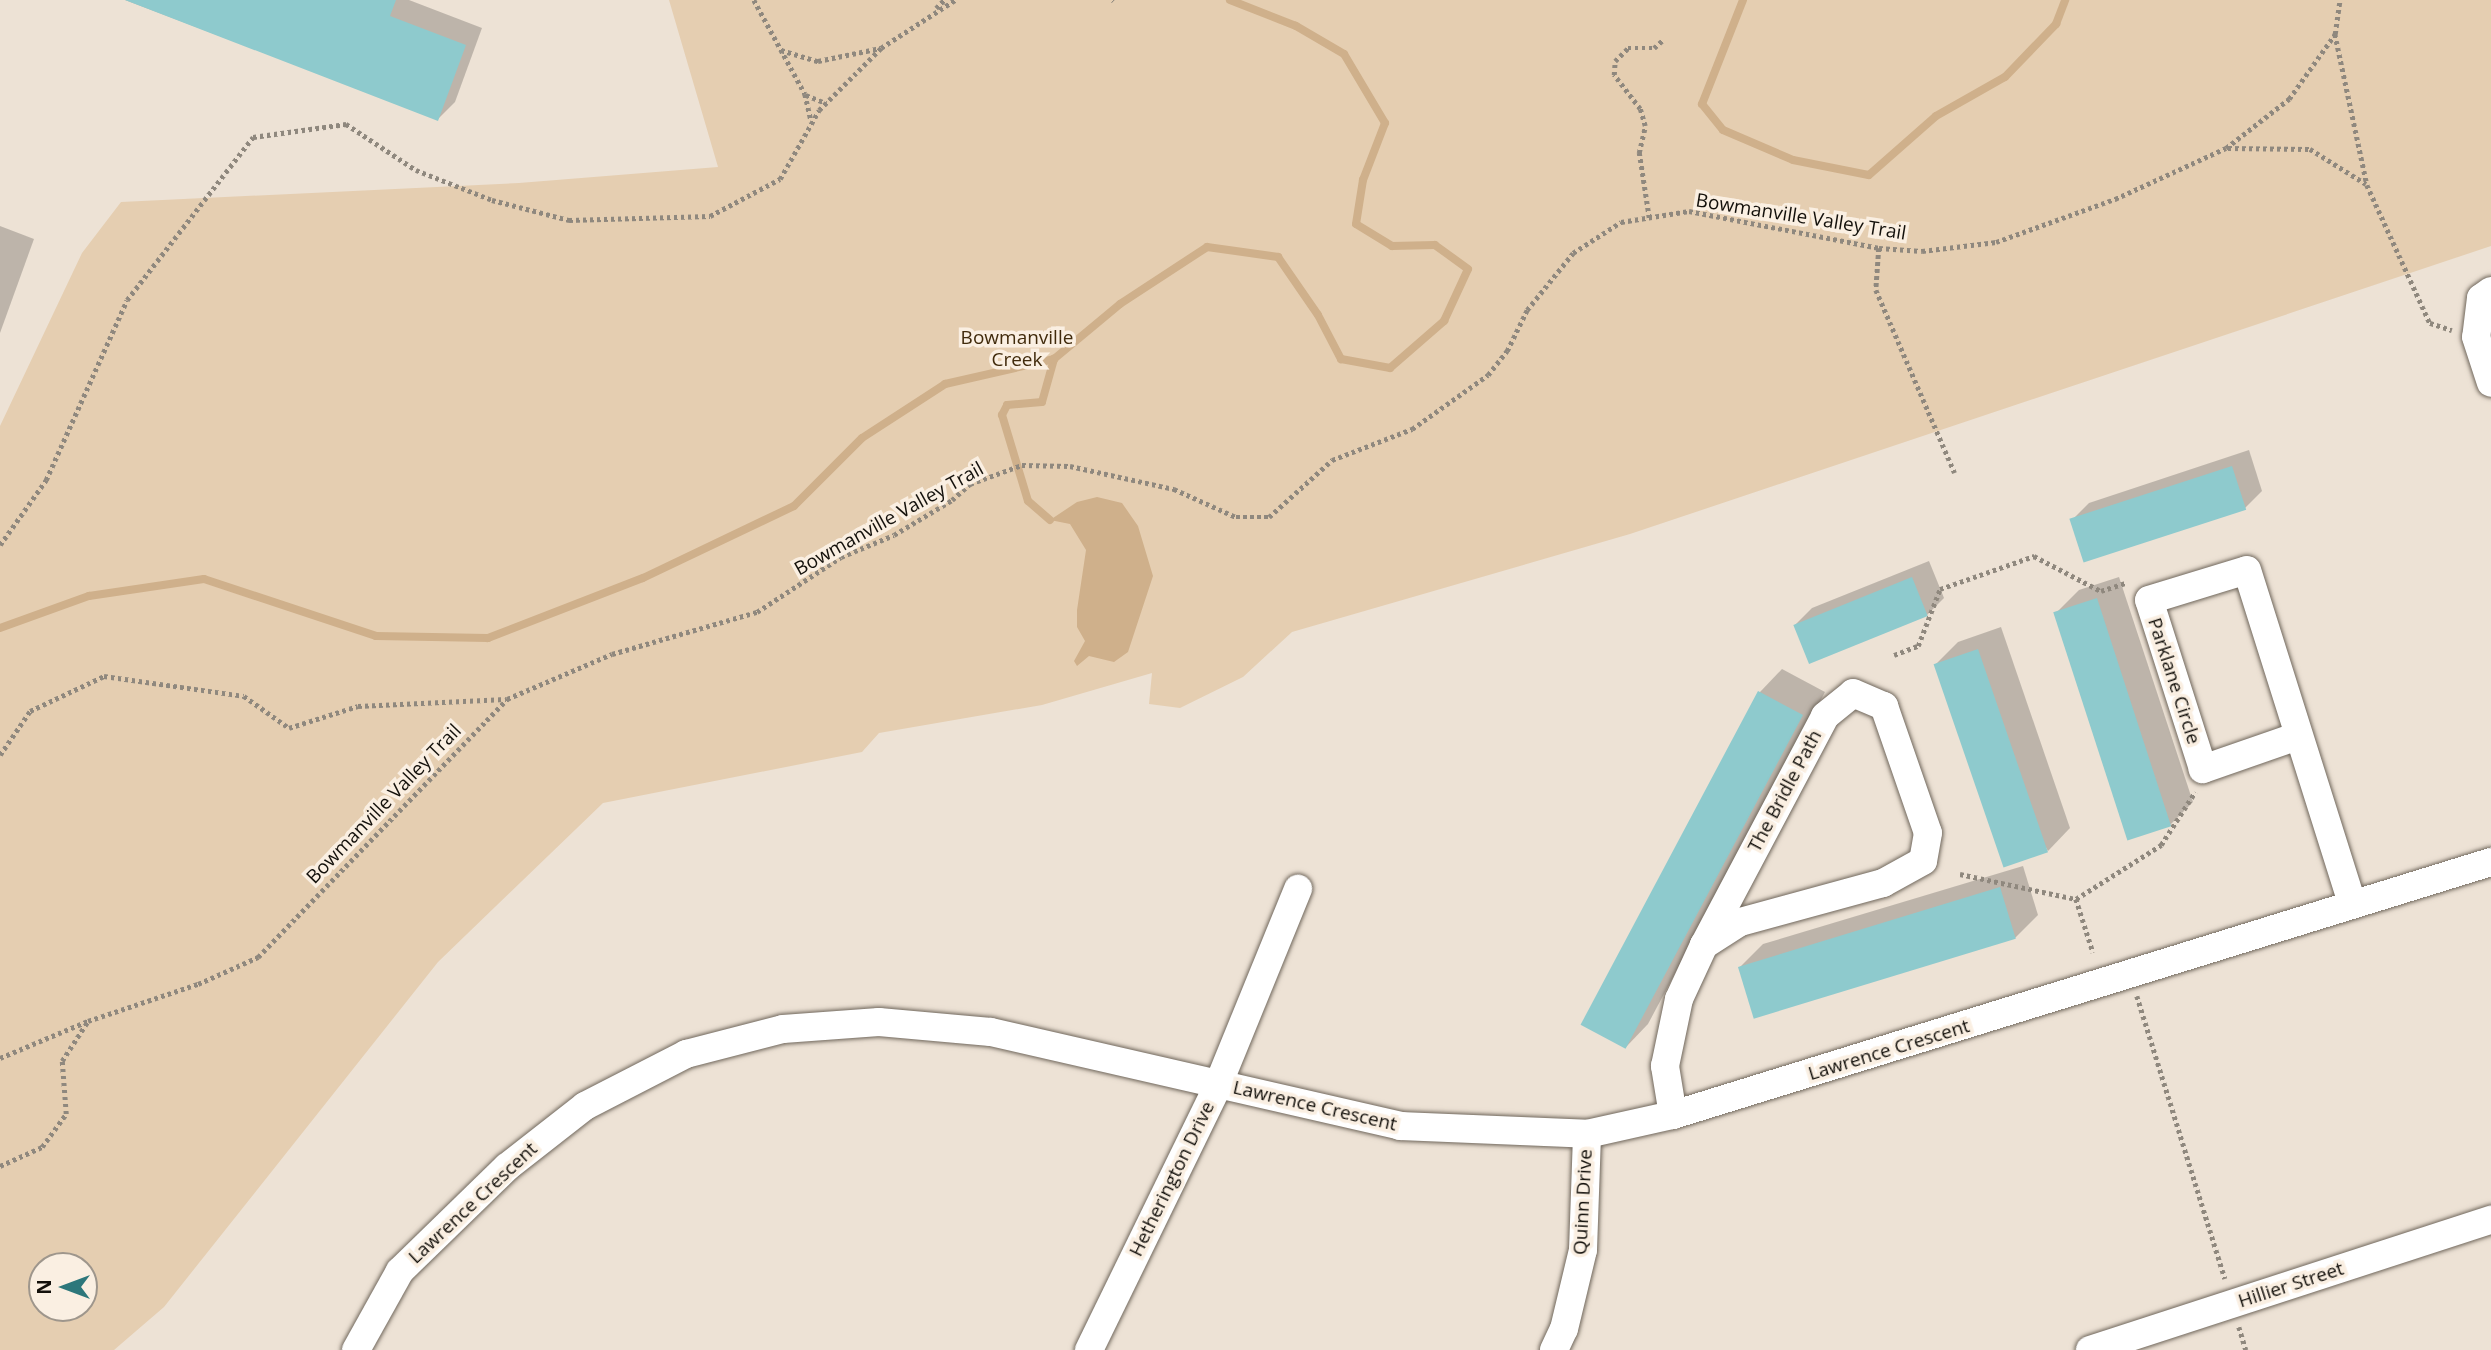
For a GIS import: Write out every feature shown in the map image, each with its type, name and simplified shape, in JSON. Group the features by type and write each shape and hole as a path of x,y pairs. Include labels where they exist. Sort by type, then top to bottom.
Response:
{"street":[{"path":"2491,291 2481,298 2476,337 2491,383"},
{"name":"Parklane Circle","path":"2298,736 2203,769 2149,600 2247,570 2352,903"},
{"name":"The Bridle Path","path":"1674,1115 1665,1066 1679,999 1704,945 1825,716 1853,694 1884,706 1928,833 1923,860 1883,883 1740,922 1704,945"},
{"name":"Lawrence Crescent","path":"356,1350 400,1271 507,1167 585,1107 686,1054 783,1029 879,1022 991,1032 1400,1126 1587,1134 1674,1115 2130,977 2352,903 2491,862"},
{"name":"Hetherington Drive","path":"1088,1350 1219,1085 1298,889"},
{"name":"Quinn Drive","path":"1554,1350 1564,1329 1583,1250 1587,1134"},
{"name":"Hillier Street","path":"2090,1350 2491,1220"}],"path":[{"path":"754,0 805,94 811,125"},
{"path":"930,14 944,0"},
{"path":"0,545 46,480 127,300 253,137 346,124 416,170 492,200 569,220 633,222 710,216 780,179 826,103 881,47 955,0"},
{"name":"Bowmanville Valley Trail","path":"0,1058 88,1021 198,984 258,957 507,699 612,654 757,612 841,557 894,535 952,500 970,484 1022,465 1070,466 1174,489 1236,517 1269,517 1332,460 1412,429 1454,402 1488,375 1507,351 1527,310 1573,253 1621,222 1689,211 1879,248 1922,251 1996,242 2115,199 2226,148 2289,99 2335,34 2340,0"},
{"path":"2335,34 2367,185 2430,323 2476,337"},
{"path":"1648,218 1639,153 1645,127 1640,109 1614,75 1615,61 1628,47 1654,47 1662,40"},
{"path":"781,50 818,61 881,47"},
{"path":"805,94 826,103"},
{"path":"2226,148 2310,149 2367,185"},
{"path":"1879,248 1876,290 1955,473"},
{"path":"1894,655 1918,646 1940,589 2034,556 2101,591 2126,583"},
{"path":"0,755 30,711 104,676 244,696 289,728 358,706 480,704 507,699"},
{"path":"1960,874 2076,899 2161,845 2195,792"},
{"path":"2076,899 2093,952"},
{"path":"2130,977 2246,1350"},
{"path":"0,1166 42,1147 66,1114 62,1061 88,1021"}],"green space":[{"name":"Bowmanville Creek","path":"669,0 2491,0 2491,246 1630,534 1292,632 1243,677 1180,708 1149,704 1152,673 1042,705 879,733 862,752 603,803 438,962 164,1307 114,1350 0,1350 0,426 82,253 121,202 519,183 718,167"}],"shaded area":[{"path":"1097,497 1122,503 1138,526 1153,576 1128,652 1114,662 1089,656 1077,666 1074,661 1085,641 1077,627 1077,610 1086,550 1070,524 1050,520 1077,502"}],"building":[{"path":"125,0 396,0 390,16 466,45 438,121"},
{"path":"2232,466 2246,510 2084,563 2069,519"},
{"path":"1912,577 1928,616 1809,664 1793,625"},
{"path":"2097,598 2171,826 2127,840 2053,612"},
{"path":"1978,649 2048,852 2004,868 1934,664"},
{"path":"1758,691 1803,715 1626,1049 1581,1025"},
{"path":"2000,887 2016,939 1754,1019 1738,967"}],"waterway":[{"name":"Bowmanville Creek","path":"0,628 89,596 204,579 376,636 488,638 643,578 794,506 862,438 945,384 1054,359 1120,304 1207,247 1278,257 1318,315 1341,359 1390,368 1444,321 1468,269 1435,245 1392,246 1356,224 1363,180 1385,123 1344,54 1296,26 1230,0"},
{"name":"Bowmanville Creek","path":"1743,0 1702,104 1723,130 1793,160 1869,175 1936,116 2005,77 2056,24 2065,0"},
{"path":"1050,520 1028,501 1002,415 1007,405 1042,402 1054,359"}]}
